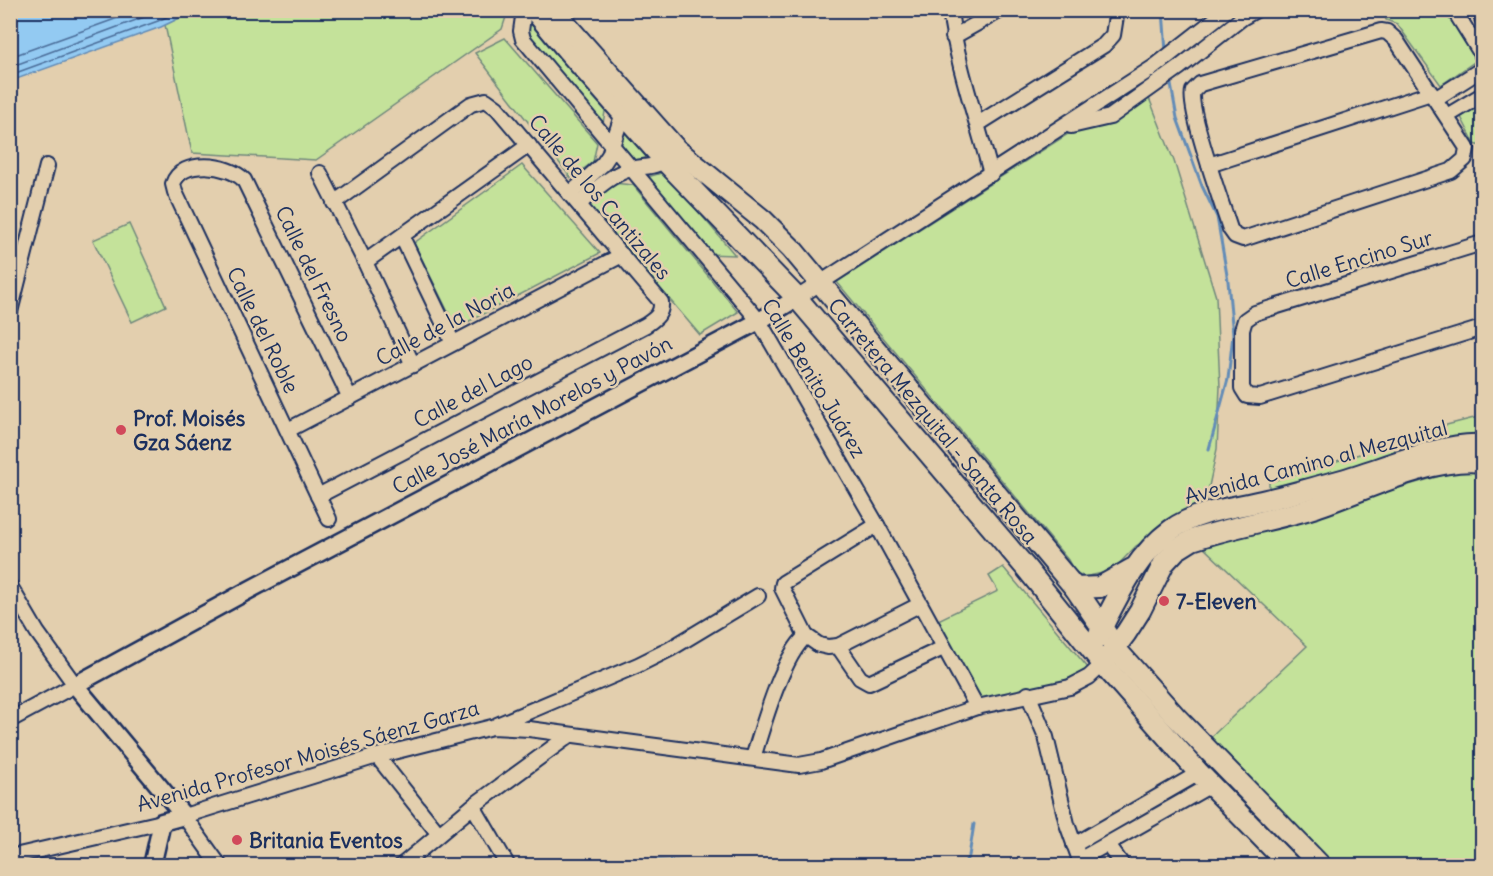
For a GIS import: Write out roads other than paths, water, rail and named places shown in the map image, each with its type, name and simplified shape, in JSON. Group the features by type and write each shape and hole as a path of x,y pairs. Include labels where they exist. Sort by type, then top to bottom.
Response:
{"main road":[{"name":"Carretera Mezquital - Santa Rosa","path":"534,10 567,51 676,149 763,220 809,290 1100,660 1205,779 1290,866"},
{"name":"Carretera Mezquital - Santa Rosa","path":"552,10 627,106 664,160 809,290 856,344 897,375 1075,588 1116,649 1176,716 1321,866"},
{"name":"Avenida Camino al Mezquital","path":"1100,660 1101,629 1134,567 1151,546 1173,528 1210,512 1341,480 1439,450 1482,445"},
{"name":"Avenida Camino al Mezquital","path":"1100,660 1116,649 1140,611 1164,563 1176,550 1192,540 1314,507 1436,466 1466,461 1482,462"},
{"path":"1075,588 1100,587 1134,567"}],"street":[{"name":"Calle Benito Juárez","path":"524,10 521,31 523,39 759,321 877,525 977,707"},
{"path":"950,10 956,54 991,174"},
{"path":"953,37 1001,10"},
{"path":"978,124 1104,45 1113,35 1118,10"},
{"name":"Calle José María Morelos y Pavón","path":"10,720 249,590 759,321 991,174 1154,67 1227,10"},
{"name":"Calle José María Morelos y Pavón","path":"1062,128 1110,117 1180,67 1242,18 1256,10"},
{"path":"1454,10 1482,55"},
{"path":"1478,10 1482,18"},
{"path":"1381,31 1392,35 1467,148 1465,159 1451,171 1243,239 1235,236 1230,229 1209,165 1191,102 1193,91 1200,84 1381,31"},
{"path":"1209,165 1433,96 1482,69"},
{"path":"1447,116 1482,95"},
{"name":"Calle de los Cantizales","path":"334,203 471,104 486,100 497,108 661,302 660,314 646,325"},
{"path":"575,199 603,164 627,106"},
{"path":"365,262 529,145"},
{"path":"575,199 622,172 657,165 664,160"},
{"path":"10,312 47,166"},
{"name":"Calle del Roble","path":"234,172 216,167 198,166 183,173 174,181 173,187 329,519"},
{"name":"Calle del Fresno","path":"234,172 244,180 254,198 350,398"},
{"path":"320,173 413,365"},
{"path":"402,237 453,343"},
{"name":"Calle Encino Sur","path":"1482,243 1249,316 1242,330 1242,388 1247,396 1253,398 1482,328"},
{"name":"Calle de la Noria","path":"288,430 622,255"},
{"name":"Calle del Lago","path":"318,496 646,325"},
{"path":"877,525 786,579 782,588 807,636 819,645 838,646 919,605"},
{"path":"10,586 37,632 75,685 184,816 219,866"},
{"path":"492,727 638,665 670,649 758,596"},
{"path":"753,758 792,653 807,636"},
{"path":"838,646 860,678 869,683 943,648"},
{"name":"Avenida Profesor Moisés Sáenz Garza","path":"10,857 162,822 377,756 492,727 530,729 787,764 810,764 977,707 1028,694 1070,687 1089,677 1100,660"},
{"path":"1028,694 1046,737 1074,845 1081,863 1169,808 1205,779"},
{"path":"401,866 438,833 570,735"},
{"path":"377,756 438,833"},
{"path":"1074,845 1161,795 1205,779"},
{"path":"1161,795 1169,808"},
{"path":"473,806 508,866"},
{"path":"152,866 162,822"},
{"path":"1108,845 1123,866"}],"water":[{"path":"11,10 194,11 161,27 11,81"}],"waterway":[{"path":"1163,10 1166,52"},
{"path":"1170,79 1177,118 1202,186 1217,217 1228,281 1233,335 1228,379 1209,449"},
{"path":"962,866 969,856 974,824"},
{"path":"579,866 590,862 642,860 748,866"}],"place":[{"name":"Prof. Moisés Gza Sáenz","path":"121,430"},
{"name":"7-Eleven","path":"1164,601"},
{"name":"Britania Eventos","path":"237,840"}]}
